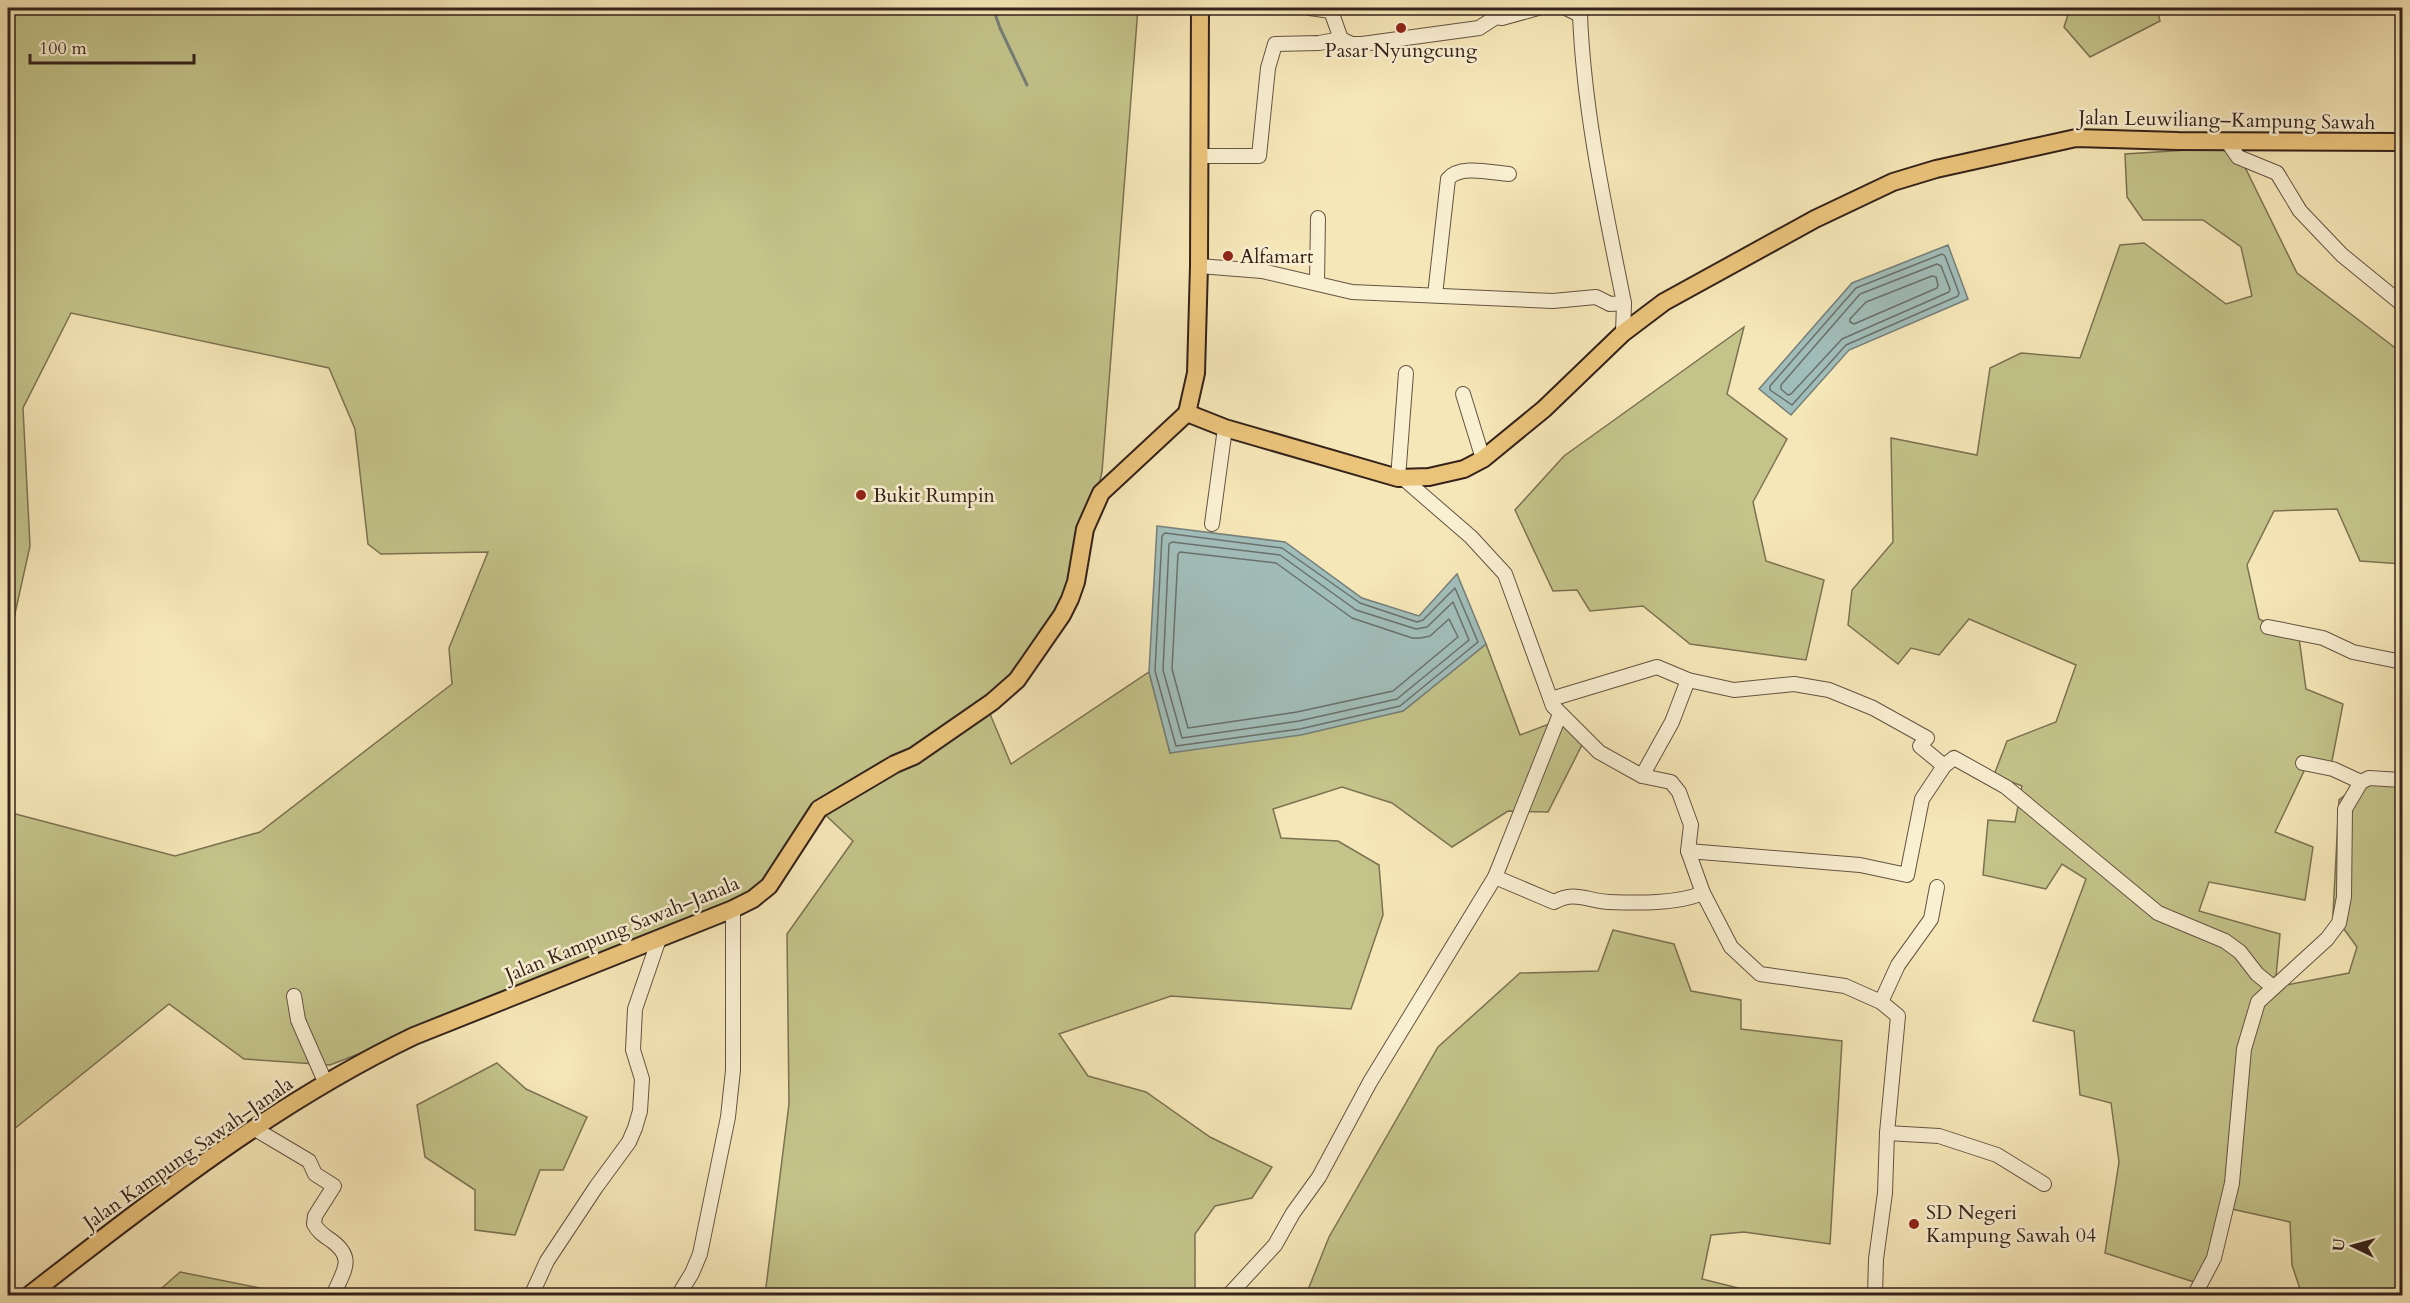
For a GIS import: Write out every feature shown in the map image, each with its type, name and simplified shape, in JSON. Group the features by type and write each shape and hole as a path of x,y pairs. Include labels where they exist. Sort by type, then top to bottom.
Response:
{"main road":[{"path":"1187,413 1196,374 1199,266 1200,8"},
{"name":"Jalan Leuwiliang–Kampung Sawah","path":"1187,413 1225,428 1401,478 1430,477 1464,469 1483,459 1544,409 1623,333 1674,297 1815,219 1893,182 1936,169 2076,138 2403,142"},
{"name":"Jalan Kampung Sawah–Janala","path":"28,1296 124,1221 255,1128 368,1058 414,1036 659,939 753,899 768,886 819,809 895,764 914,756 992,702 1017,680 1062,615 1070,599 1076,582 1085,529 1101,493 1187,413"}],"street":[{"path":"1310,8 1331,11 1341,39"},
{"path":"1199,156 1259,156 1268,68 1275,44 1319,43 1341,39 1352,44 1362,44 1479,28 1495,12 1502,18 1538,8"},
{"path":"1566,8 1580,15 1588,116 1624,303 1623,333"},
{"path":"2227,141 2238,157 2277,173 2300,211 2335,248 2403,304"},
{"path":"1434,295 1448,179 1453,173 1461,171 1509,174"},
{"path":"1317,283 1318,218"},
{"path":"1199,266 1262,271 1352,291 1553,301 1596,297 1610,304 1624,303"},
{"path":"1406,374 1401,478 1471,537 1505,574 1553,706 1560,714 1599,753 1642,776 1671,782 1679,792 1691,825 1688,851 1703,893 1731,946 1760,974 1845,986 1881,1002 1898,1016 1887,1132 1885,1193 1876,1258 1875,1296"},
{"path":"1463,394 1483,459"},
{"path":"1212,524 1225,428"},
{"path":"2268,627 2323,638 2353,652 2403,662"},
{"path":"1551,699 1657,667 1688,680 1734,690 1794,684 1829,690 1873,708 1927,738 1920,746 1944,766"},
{"path":"1642,776 1672,722 1688,680"},
{"path":"1228,1296 1275,1245 1293,1213 1319,1177 1370,1082 1495,876 1560,714"},
{"path":"1688,851 1860,865 1907,875 1922,799 1944,766 1954,758 2006,787 2158,913 2225,941 2240,952 2257,974 2273,987"},
{"path":"2303,763 2333,769 2361,782"},
{"path":"2194,1296 2214,1258 2232,1183 2244,1049 2258,1002 2327,939 2339,923 2344,897 2345,809 2361,782 2369,778 2403,780"},
{"path":"1495,876 1554,902 1566,895 1608,902 1687,900 1703,893"},
{"path":"1881,1002 1898,965 1931,919 1937,887"},
{"path":"678,1296 700,1254 728,1116 733,1070 733,909"},
{"path":"531,1296 547,1261 629,1142 635,1128 640,1111 642,1079 633,1050 635,1009 659,939"},
{"path":"294,996 298,1020 326,1084"},
{"path":"255,1128 309,1161 315,1174 334,1186 315,1216 314,1224 317,1230 341,1247 346,1254 346,1264 333,1296"},
{"path":"1887,1132 1939,1136 1997,1155 2044,1184"}],"green space":[{"path":"8,8 1138,8 1102,472 1080,567 1052,640 990,714 1011,764 1149,672 1170,753 1403,711 1486,644 1520,735 1562,719 1584,741 1548,812 1508,811 1452,847 1392,803 1342,787 1273,809 1281,838 1338,841 1379,865 1383,915 1351,1009 1171,996 1059,1034 1088,1076 1146,1092 1210,1137 1272,1167 1252,1198 1215,1206 1195,1234 1195,1295 765,1295 789,1104 787,934 853,841 819,809 780,868 743,905 330,1065 244,1059 169,1004 8,1134 8,812 175,856 260,832 452,684 449,648 488,552 381,554 368,544 355,429 329,368 71,313 23,408 30,546 8,645"},
{"path":"2070,8 2157,8 2160,21 2090,57 2064,27"},
{"path":"2235,147 2297,273 2402,353 2402,564 2360,561 2337,509 2274,511 2247,565 2259,619 2299,638 2306,689 2343,704 2331,766 2306,767 2275,832 2313,847 2305,900 2209,882 2199,911 2280,934 2275,987 2349,973 2357,947 2333,914 2339,800 2368,777 2402,786 2402,1295 2302,1295 2292,1265 2290,1222 2227,1208 2200,1284 2105,1253 2119,1162 2111,1103 2080,1095 2074,1031 2033,1021 2086,879 2062,864 2046,889 1983,875 1988,820 2015,822 2022,786 1994,775 2007,741 2056,722 2076,665 1969,619 1939,655 1911,648 1898,664 1848,625 1852,590 1893,542 1891,438 1977,455 1990,368 2021,353 2080,358 2120,245 2144,243 2226,304 2252,296 2241,247 2203,220 2143,220 2127,197 2125,154"},
{"path":"1744,327 1727,394 1787,439 1753,502 1766,561 1824,580 1806,660 1690,644 1643,606 1590,611 1577,590 1553,591 1515,510 1564,456"},
{"path":"1613,930 1674,944 1691,991 1741,1000 1741,1029 1842,1041 1830,1244 1744,1232 1711,1235 1702,1279 1766,1295 1306,1295 1329,1237 1438,1047 1520,973 1598,971"},
{"path":"497,1063 526,1089 587,1117 563,1170 540,1170 515,1235 475,1230 475,1190 425,1157 417,1105"},
{"path":"180,1272 265,1289 264,1295 154,1295"}],"water":[{"path":"1948,245 1968,299 1849,350 1791,415 1759,389 1852,283"},
{"path":"1157,526 1285,542 1362,598 1419,616 1457,574 1486,644 1403,711 1301,735 1170,753 1149,672"}],"waterway":[{"path":"615,8 630,10 634,8"},
{"path":"993,8 1027,85"}],"place":[{"name":"Pasar Nyungcung","path":"1401,28"},
{"name":"Alfamart","path":"1228,256"},
{"name":"Bukit Rumpin","path":"861,495"},
{"name":"SD Negeri Kampung Sawah 04","path":"1914,1224"}]}
